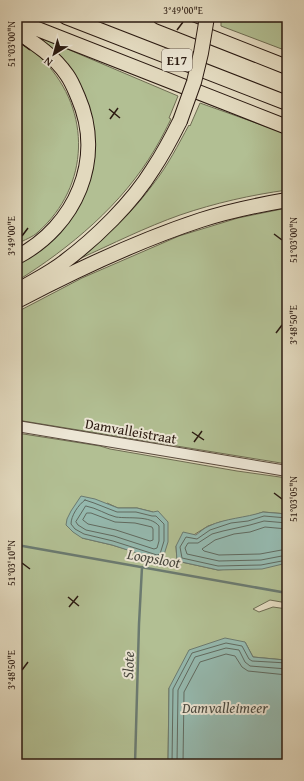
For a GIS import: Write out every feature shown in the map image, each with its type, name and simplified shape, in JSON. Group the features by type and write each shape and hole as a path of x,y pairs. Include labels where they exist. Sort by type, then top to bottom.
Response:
{"highway":[{"name":"E17","path":"66,17 287,103"},
{"name":"E17","path":"160,17 287,67"},
{"path":"17,291 63,263 93,238 134,194 153,170 180,121 194,82 207,17"},
{"path":"17,22 287,127"},
{"path":"17,32 40,46 56,61 68,76 83,109 88,135 88,156 82,183 74,202 64,218 51,233 37,245 17,257"},
{"path":"17,301 60,279 142,242 201,220 261,204 287,200"}],"street":[{"name":"Damvalleistraat","path":"17,426 287,472"}],"green space":[{"path":"221,17 287,17 287,51 221,26"},
{"path":"39,37 178,96 169,118 171,119 159,142 142,169 127,188 94,223 76,239 17,281 17,260 76,206 90,118 39,40"},
{"path":"17,41 41,58 60,81 71,102 77,125 78,148 75,171 68,193 55,213 36,234 17,244"},
{"path":"200,103 287,134 287,190 233,200 180,215 142,230 79,259 100,242 146,194 173,155 189,125 190,126"},
{"path":"287,208 287,464 17,420 17,312 82,278 179,236 238,218"},
{"path":"17,433 100,446 237,471 287,478 287,514 263,512 248,517 220,522 208,526 176,546 177,561 218,570 287,563 287,603 270,600 253,609 259,612 273,607 287,609 287,657 285,660 253,657 245,642 169,688 168,764 17,764","holes":["107,503 118,508 137,508 153,512 162,560 112,545 82,538"]}],"water":[{"path":"81,496 95,499 118,508 137,508 153,512 158,511 168,522 168,542 162,561 112,545 82,538 73,532 66,525 67,519"},
{"path":"263,512 287,514 287,563 262,569 218,570 177,561 176,546 183,532 196,535 215,523"},
{"name":"Damvalleimeer","path":"225,638 245,642 253,657 285,660 287,657 287,764 168,764 169,688 189,650"}],"waterway":[{"name":"Loopsloot","path":"17,545 287,593"},
{"name":"Slote","path":"135,764 142,567"}]}
